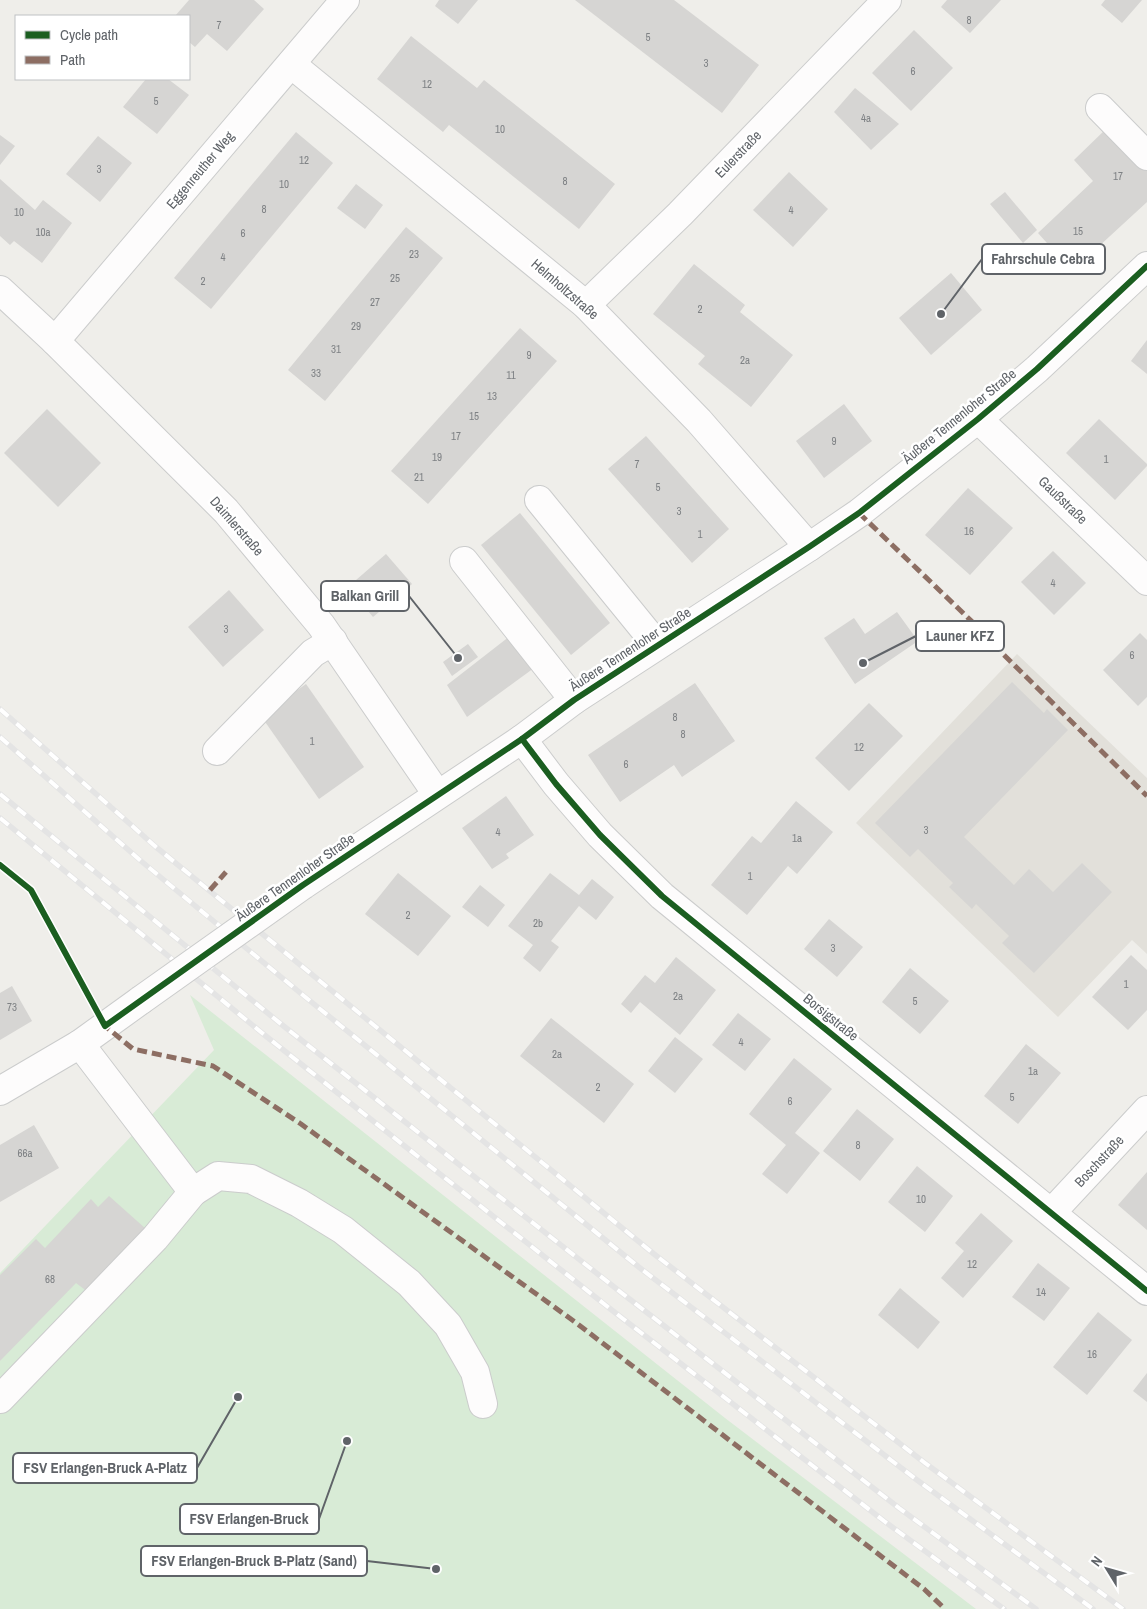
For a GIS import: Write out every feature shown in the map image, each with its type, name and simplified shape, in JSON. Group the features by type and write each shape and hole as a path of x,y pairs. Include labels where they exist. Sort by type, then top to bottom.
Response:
{"street":[{"name":"Eggenreuther Weg","path":"55,340 345,0"},
{"name":"Eulerstraße","path":"586,305 680,214 887,0"},
{"name":"Helmholtzstraße","path":"291,64 586,305 699,421 809,547"},
{"path":"1100,108 1147,156"},
{"name":"Äußere Tennenloher Straße","path":"0,1091 80,1044 303,885 522,739 574,700 859,513 978,419 1037,369 1147,266"},
{"name":"Daimlerstraße","path":"0,290 55,340 226,511 321,624 437,794"},
{"name":"Gaußstraße","path":"978,419 1147,581"},
{"path":"539,500 657,645"},
{"path":"464,562 574,700"},
{"path":"216,751 313,653 333,641"},
{"name":"Borsigstraße","path":"522,739 556,784 600,835 662,896 1147,1291"},
{"path":"80,1044 193,1192"},
{"name":"Boschstraße","path":"1052,1212 1147,1110"},
{"path":"0,1399 155,1238 193,1192 218,1176 251,1179 299,1203 343,1230 409,1282 448,1325 475,1372 483,1404"}],"shaded area":[{"path":"1017,654 1147,778 1147,954 1132,940 1058,1017 856,823"}],"green space":[{"path":"190,995 725,1418 976,1609 0,1609 0,1273 214,1050"}],"building":[{"path":"189,0 254,0 264,9 227,51 207,34 195,47 190,43 190,15 176,15"},
{"path":"439,0 478,0 458,24 435,6"},
{"path":"575,0 674,0 759,65 722,113"},
{"path":"947,0 1001,0 970,33 941,7"},
{"path":"1105,0 1142,0 1122,23 1101,5"},
{"path":"914,30 953,68 911,111 872,73"},
{"path":"411,36 477,88 484,80 615,184 579,229 449,125 443,132 377,79"},
{"path":"145,80 169,80 189,95 157,134 123,107"},
{"path":"855,88 899,124 871,150 834,112"},
{"path":"1107,128 1147,171 1147,202 1072,271 1038,233 1093,181 1074,160"},
{"path":"296,132 333,163 211,309 174,278"},
{"path":"0,135 15,146 0,165"},
{"path":"98,136 132,163 100,202 66,174"},
{"path":"789,172 828,209 793,247 753,210"},
{"path":"0,179 35,210 43,200 72,223 42,263 14,241 10,245 0,236"},
{"path":"356,184 383,205 365,229 337,208"},
{"path":"1005,192 1037,230 1023,243 990,204"},
{"path":"406,227 443,258 325,401 288,370"},
{"path":"694,264 745,305 740,312 793,355 751,407 698,364 705,356 653,314"},
{"path":"951,273 982,310 931,355 899,318"},
{"path":"520,328 557,361 428,504 391,471"},
{"path":"1147,340 1147,374 1131,361"},
{"path":"844,404 872,441 824,478 796,441"},
{"path":"47,409 101,463 58,507 4,453"},
{"path":"1099,419 1147,464 1115,500 1066,453"},
{"path":"646,436 729,529 692,563 608,469"},
{"path":"968,488 1013,528 970,575 925,535"},
{"path":"520,513 610,623 571,655 481,545"},
{"path":"1053,551 1086,583 1054,615 1021,582"},
{"path":"386,554 412,584 373,617 348,587"},
{"path":"229,590 264,630 223,667 188,627"},
{"path":"897,612 918,641 855,684 824,638 854,618 865,634"},
{"path":"1140,633 1147,640 1147,697 1138,706 1103,670"},
{"path":"510,636 534,668 467,717 447,685"},
{"path":"468,644 478,657 452,676 443,662"},
{"path":"1012,682 1044,713 1047,709 1068,730 964,837 1014,885 1029,869 1053,892 1082,863 1112,892 1034,973 1002,943 1009,936 976,904 972,909 949,887 953,883 918,849 910,857 875,823"},
{"path":"695,683 735,741 682,777 674,765 620,802 588,755"},
{"path":"306,684 364,767 319,799 261,716"},
{"path":"869,703 903,736 849,791 815,758"},
{"path":"506,796 534,835 506,854 509,858 492,869 462,828"},
{"path":"796,801 833,832 797,874 788,866 747,915 711,885 752,836 761,843"},
{"path":"398,873 451,916 418,956 365,914"},
{"path":"550,873 579,895 592,879 614,897 596,920 579,906 551,941 559,947 540,972 523,958 533,945 508,926"},
{"path":"480,885 505,905 488,927 462,907"},
{"path":"829,919 863,947 837,977 804,949"},
{"path":"1131,955 1147,970 1147,1010 1128,1030 1092,997"},
{"path":"676,957 716,990 680,1035 640,1002 631,1013 621,1004 645,975 655,983"},
{"path":"910,968 949,1001 920,1034 882,1002"},
{"path":"12,986 32,1021 0,1040 0,993"},
{"path":"738,1013 771,1039 745,1071 712,1045"},
{"path":"551,1018 634,1084 604,1123 520,1056"},
{"path":"675,1037 703,1059 675,1093 648,1071"},
{"path":"1026,1044 1061,1073 1018,1124 984,1096"},
{"path":"794,1058 832,1089 795,1133 820,1153 787,1194 762,1174 786,1145 749,1114"},
{"path":"857,1109 894,1139 860,1181 823,1151"},
{"path":"34,1125 59,1168 0,1202 0,1145"},
{"path":"917,1166 953,1196 925,1232 888,1202"},
{"path":"1147,1172 1147,1230 1118,1205"},
{"path":"109,1196 146,1229 88,1292 76,1283 0,1361 0,1275 36,1239 45,1248 91,1199 98,1207"},
{"path":"981,1213 1013,1241 963,1298 941,1278 964,1251 955,1243"},
{"path":"1038,1263 1070,1288 1044,1321 1012,1297"},
{"path":"900,1288 940,1322 918,1349 878,1315"},
{"path":"1098,1312 1132,1340 1087,1395 1053,1367"},
{"path":"1147,1373 1147,1402 1133,1391"}],"railway":[{"path":"0,709 156,847 654,1254 925,1463 1123,1609"},
{"path":"0,737 141,861 304,996 640,1268 917,1480 1093,1609"},
{"path":"0,794 281,1024 623,1294 899,1508 1036,1609"},
{"path":"0,818 267,1037 613,1311 884,1521 1004,1609"}],"marked path":[{"path":"859,513 987,636"},
{"path":"1004,655 1147,796"},
{"path":"210,890 226,872"},
{"path":"103,1022 105,1026 133,1049 213,1066 301,1124 575,1322 924,1589 945,1609"}],"cycle path":[{"path":"0,865 31,890 105,1026 303,885 522,739 574,700 859,513 978,419 1037,369 1147,266"},
{"path":"522,739 556,784 600,835 662,896 1147,1291"}],"place":[{"name":"Fahrschule Cebra","path":"941,314"},
{"name":"Balkan Grill","path":"458,658"},
{"name":"Launer KFZ","path":"863,663"},
{"name":"FSV Erlangen-Bruck A-Platz","path":"238,1397"},
{"name":"FSV Erlangen-Bruck","path":"347,1441"},
{"name":"FSV Erlangen-Bruck B-Platz (Sand)","path":"436,1569"}]}
